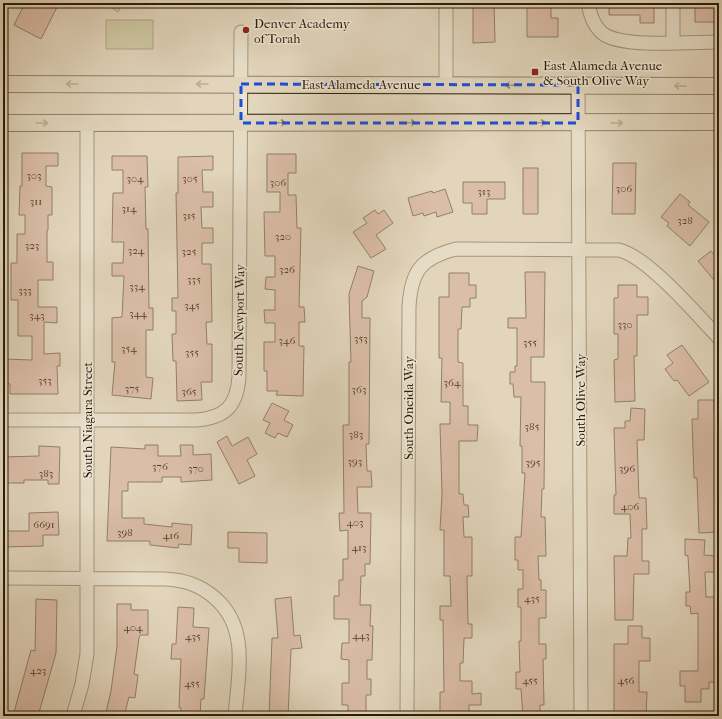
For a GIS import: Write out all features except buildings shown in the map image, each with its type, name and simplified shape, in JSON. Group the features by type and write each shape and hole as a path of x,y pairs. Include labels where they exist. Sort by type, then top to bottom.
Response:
{"main road":[{"name":"East Alameda Avenue","path":"3,84 446,84 719,86"},
{"path":"3,122 719,122"}],"street":[{"path":"446,3 446,84"},
{"path":"588,3 590,14 594,22 604,34 623,41 719,42"},
{"path":"672,3 673,42"},
{"name":"South Newport Way","path":"3,420 200,420 222,414 229,409 234,400 240,377 241,32"},
{"name":"South Olive Way","path":"578,85 580,248 581,716"},
{"name":"South Niagara Street","path":"73,716 83,679 87,654 87,122"},
{"name":"South Oneida Way","path":"407,716 410,289 412,279 426,261 438,254 456,249 580,248 619,250 636,257 650,268 719,338"},
{"path":"3,578 176,580 197,586 217,600 233,620 238,638 239,667 235,716"}],"highlighted area":[{"path":"241,84 578,85 578,123 241,123"}],"green space":[{"path":"103,3 123,3 118,12"},
{"path":"106,20 153,20 153,49 106,49"}],"place":[{"name":"Denver Academy of Torah","path":"246,30"},
{"name":"East Alameda Avenue & South Olive Way","path":"535,72"}]}
